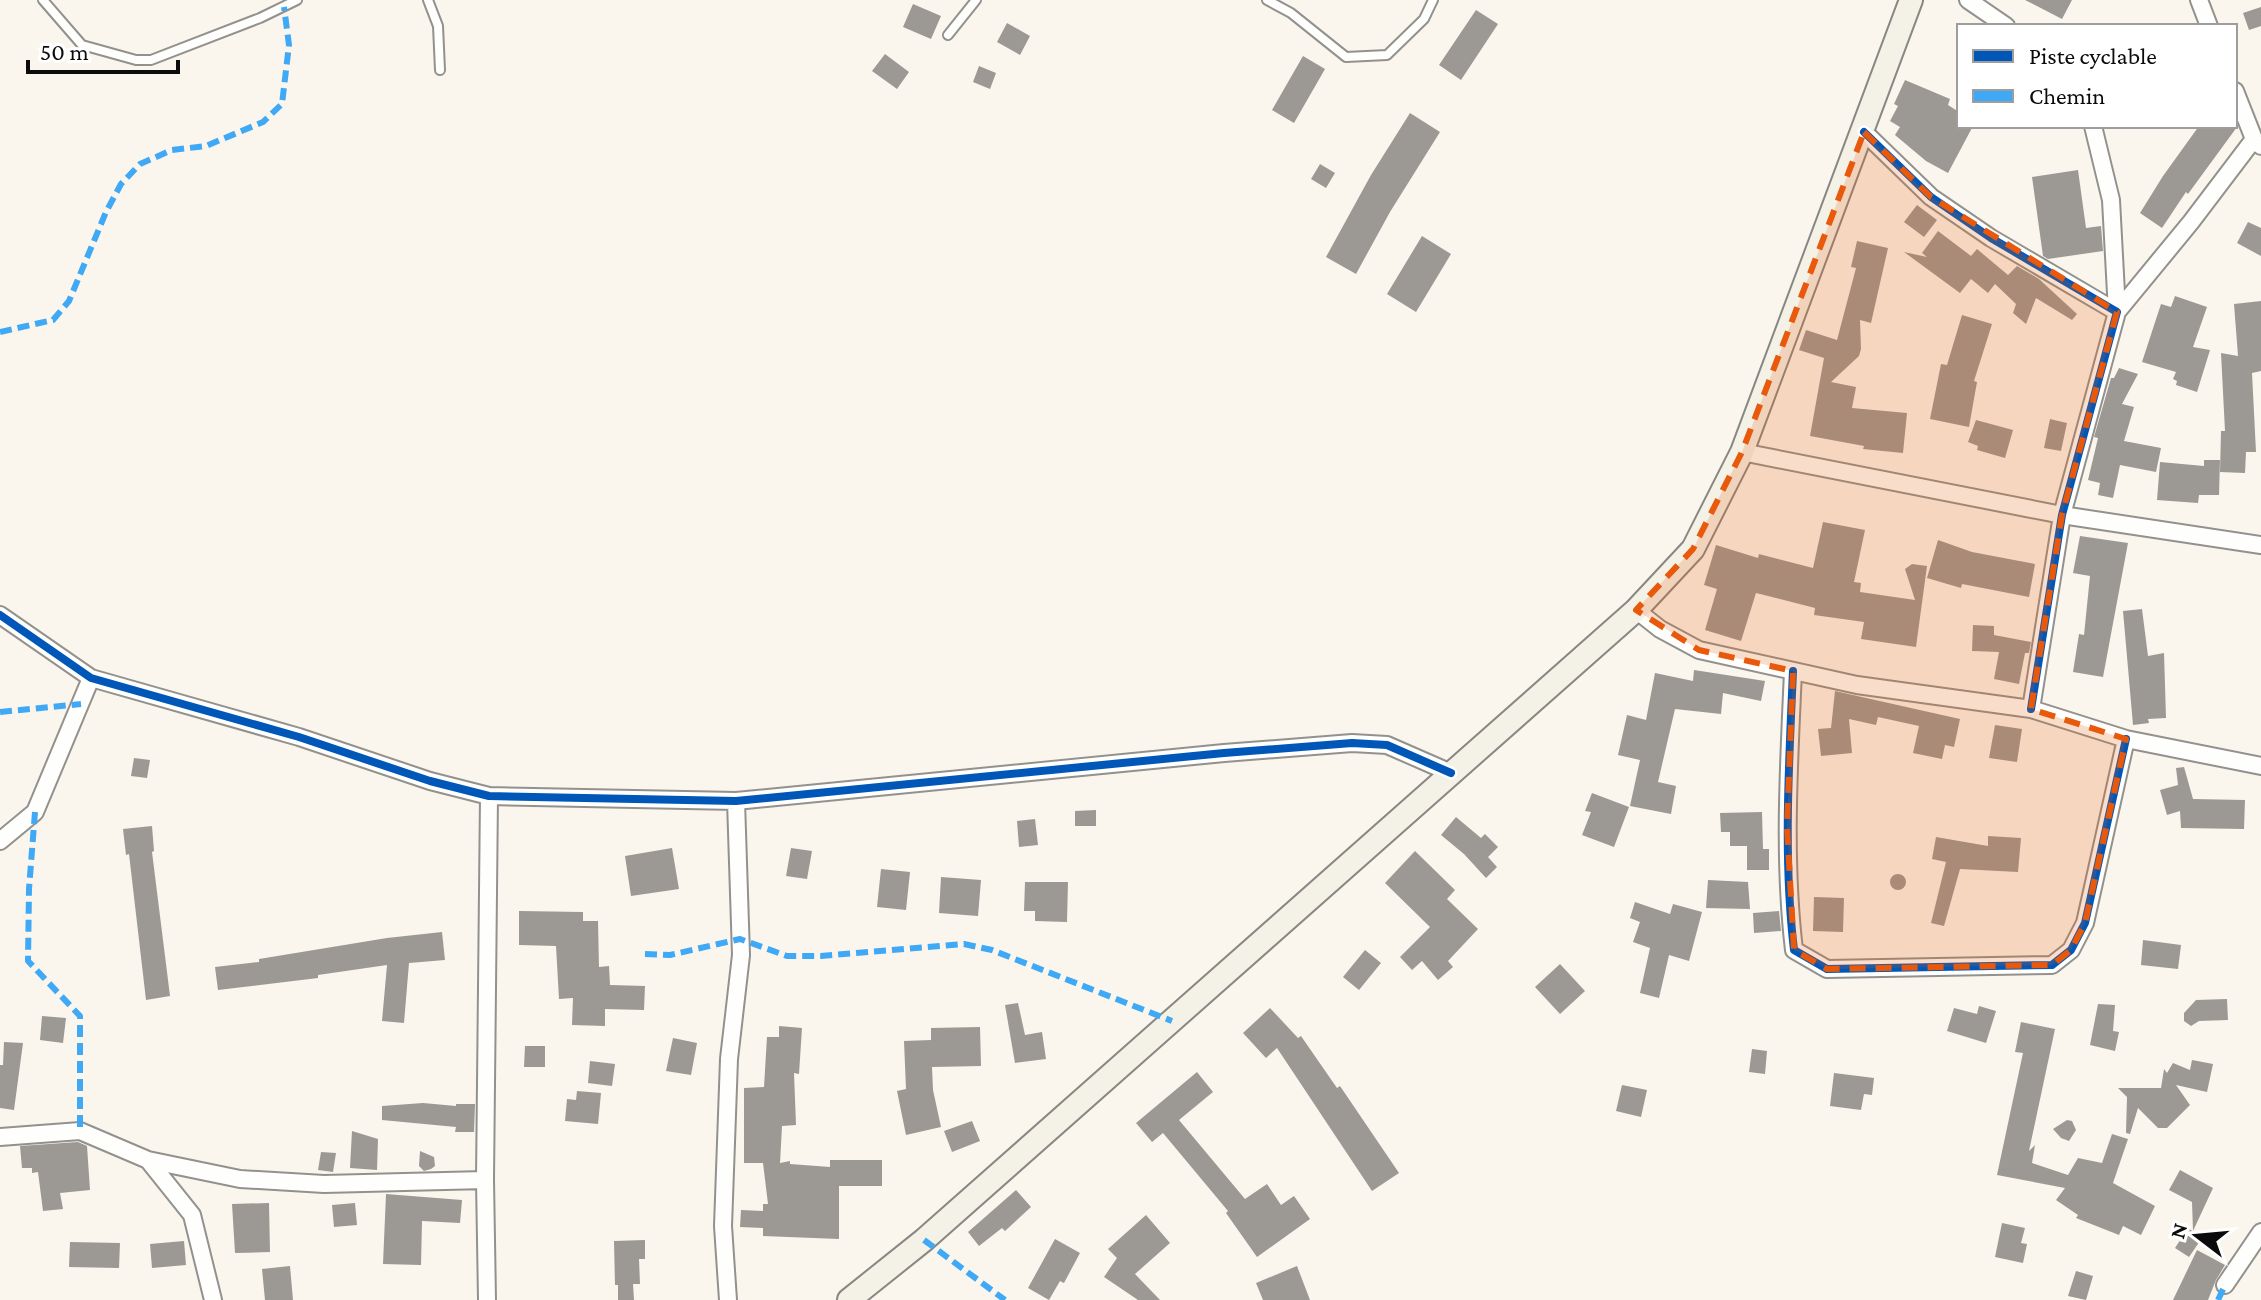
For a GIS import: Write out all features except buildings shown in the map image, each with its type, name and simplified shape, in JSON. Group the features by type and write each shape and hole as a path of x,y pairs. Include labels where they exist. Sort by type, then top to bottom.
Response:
{"main road":[{"path":"849,1300 936,1230 1636,610 1693,549 1742,452 1911,0"}],"street":[{"path":"1968,0 2003,24"},
{"path":"2199,0 2208,24"},
{"path":"2117,312 2258,142 2237,95"},
{"path":"2031,709 2062,515 2117,312 2111,200 2093,128"},
{"path":"1864,132 1931,197 1991,238 2117,312"},
{"path":"1742,452 2062,515 2261,545"},
{"path":"1636,610 1660,629 1699,650 1857,685 2031,709 2126,739 2261,766"},
{"path":"0,615 91,678 299,737 430,781 489,796 736,801 1352,743 1387,745 1451,773"},
{"path":"1793,671 1787,827 1794,950 1827,969 2052,965 2071,950 2085,923 2126,739"},
{"path":"0,841 35,812 91,678"},
{"path":"487,1300 485,1180 489,796"},
{"path":"728,1300 723,1226 729,1059 741,955 736,801"},
{"path":"0,1137 80,1131 148,1160 240,1179 324,1184 485,1180"},
{"path":"148,1160 192,1215 213,1300"},
{"path":"2225,1285 2261,1232"}],"lane":[{"path":"43,0 82,45 136,60 151,60 260,18 297,0"},
{"path":"428,0 438,26 440,70"},
{"path":"948,35 976,0"},
{"path":"1267,0 1291,13 1346,57 1387,55 1424,19 1433,0"}],"highlighted area":[{"path":"1864,132 1931,197 2117,312 2062,515 2031,709 2126,739 2085,923 2071,950 2052,965 1827,969 1794,950 1787,827 1793,671 1699,650 1636,610 1693,549 1742,452"}],"marked path":[{"path":"0,332 53,320 69,301 106,212 121,184 140,164 172,150 206,146 263,122 282,104 289,45 284,7"},
{"path":"0,712 81,704"},
{"path":"35,812 28,961 80,1016 80,1131"},
{"path":"645,954 670,955 740,939 787,956 964,944 992,950 1172,1021"},
{"path":"924,1240 1005,1300"},
{"path":"2218,1300 2225,1285"}],"cycle path":[{"path":"1864,132 1931,197 1991,238 2117,312 2062,515 2031,709"},
{"path":"0,615 91,678 299,737 430,781 489,796 736,801 1352,743 1387,745 1451,773"},
{"path":"1793,671 1788,845 1794,950 1827,969 2052,965 2071,950 2085,923 2126,739"}]}
